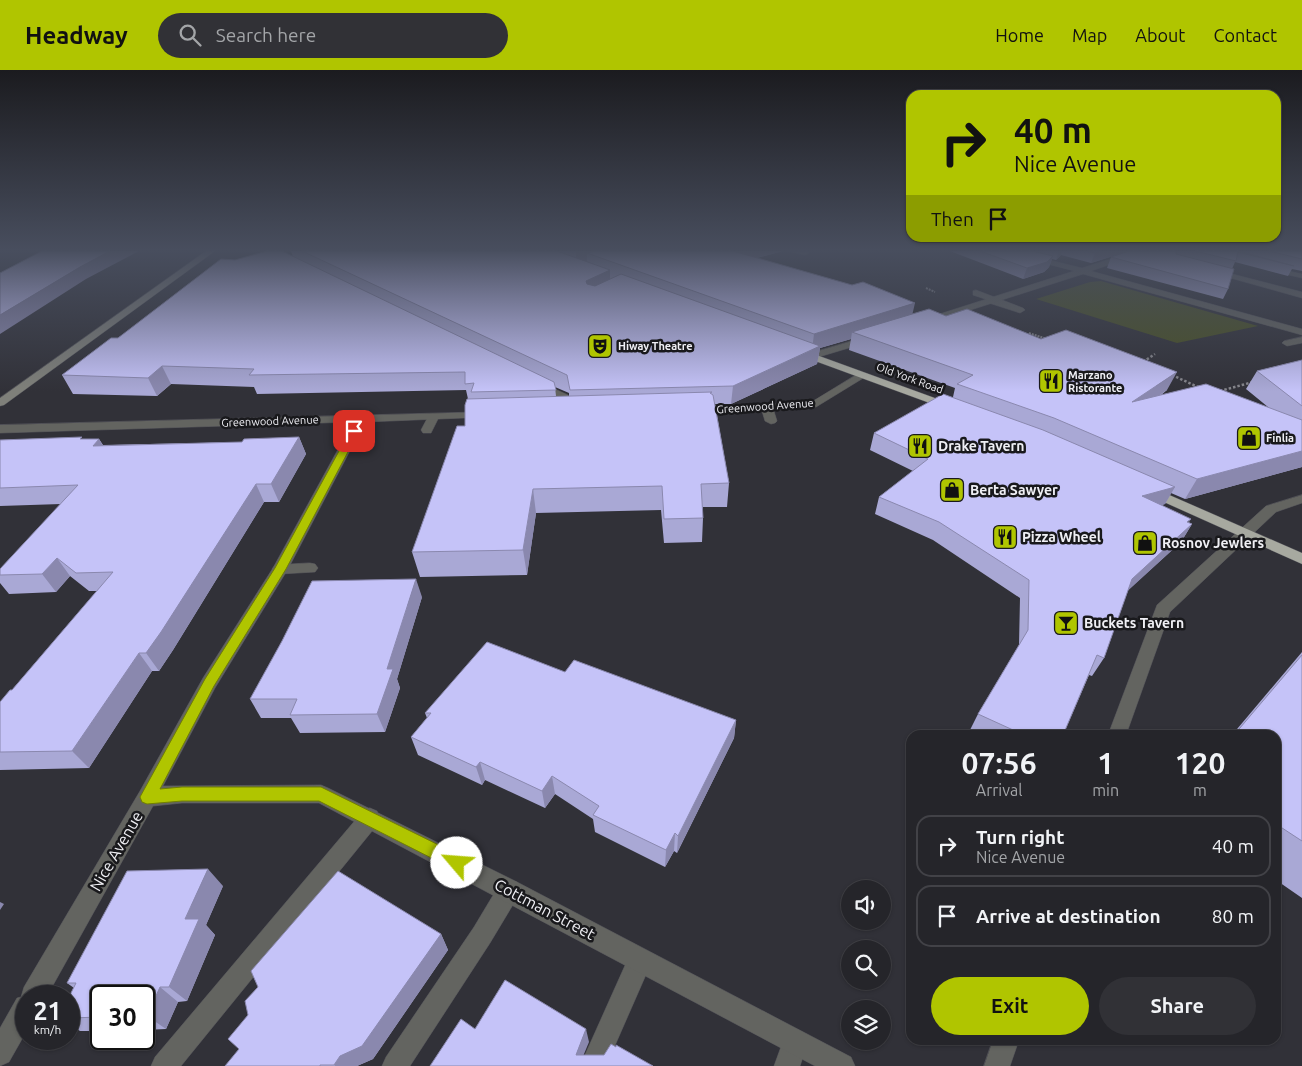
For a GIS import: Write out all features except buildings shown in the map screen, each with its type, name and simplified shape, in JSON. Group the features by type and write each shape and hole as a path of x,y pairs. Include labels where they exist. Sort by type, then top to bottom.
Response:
{"highway":[{"name":"Old York Road","path":"790,348 961,412"},
{"path":"1139,485 1302,559"}],"main road":[{"path":"0,403 146,297"}],"street":[{"path":"988,297 1020,310"},
{"path":"916,324 1002,297"},
{"path":"1178,297 1302,332"},
{"path":"812,356 878,336"},
{"path":"1287,343 1302,340"},
{"name":"Greenwood Avenue","path":"688,411 816,404 861,375"},
{"path":"530,380 564,397 564,413"},
{"path":"767,408 771,421"},
{"name":"Greenwood Avenue","path":"0,429 498,415"},
{"path":"427,430 433,417"},
{"name":"Nice Avenue","path":"39,985 147,797 209,683 280,569 361,419"},
{"path":"1119,730 1163,609 1271,509 1302,499"},
{"path":"280,569 310,568"},
{"name":"Cottman Street","path":"147,797 182,794 321,794 509,890 640,961 842,1066"},
{"path":"164,1066 370,818"},
{"path":"395,1066 482,935 509,890"},
{"path":"593,1066 640,961"},
{"path":"0,1053 15,1026"},
{"path":"787,1066 795,1042"},
{"path":"997,1066 1004,1045"}],"path":[{"path":"1026,332 1053,341"},
{"path":"1140,364 1155,354"},
{"path":"1164,374 1181,378 1203,389"},
{"path":"1218,391 1258,381"},
{"path":"1250,383 1258,387"}],"green space":[{"path":"1158,297 1258,326 1177,343 1036,299"}],"place":[{"name":"Hiway Theatre","path":"600,346"},
{"name":"Marzano Ristorante","path":"1051,381"},
{"name":"Finlia","path":"1249,438"},
{"name":"Drake Tavern","path":"920,446"},
{"name":"Berta Sawyer","path":"952,490"},
{"name":"Pizza Wheel","path":"1005,537"},
{"name":"Rosnov Jewlers","path":"1145,543"},
{"name":"Buckets Tavern","path":"1066,623"}],"route":[{"path":"354,431 280,569 209,683 147,797 182,794 321,794 457,863"}]}
